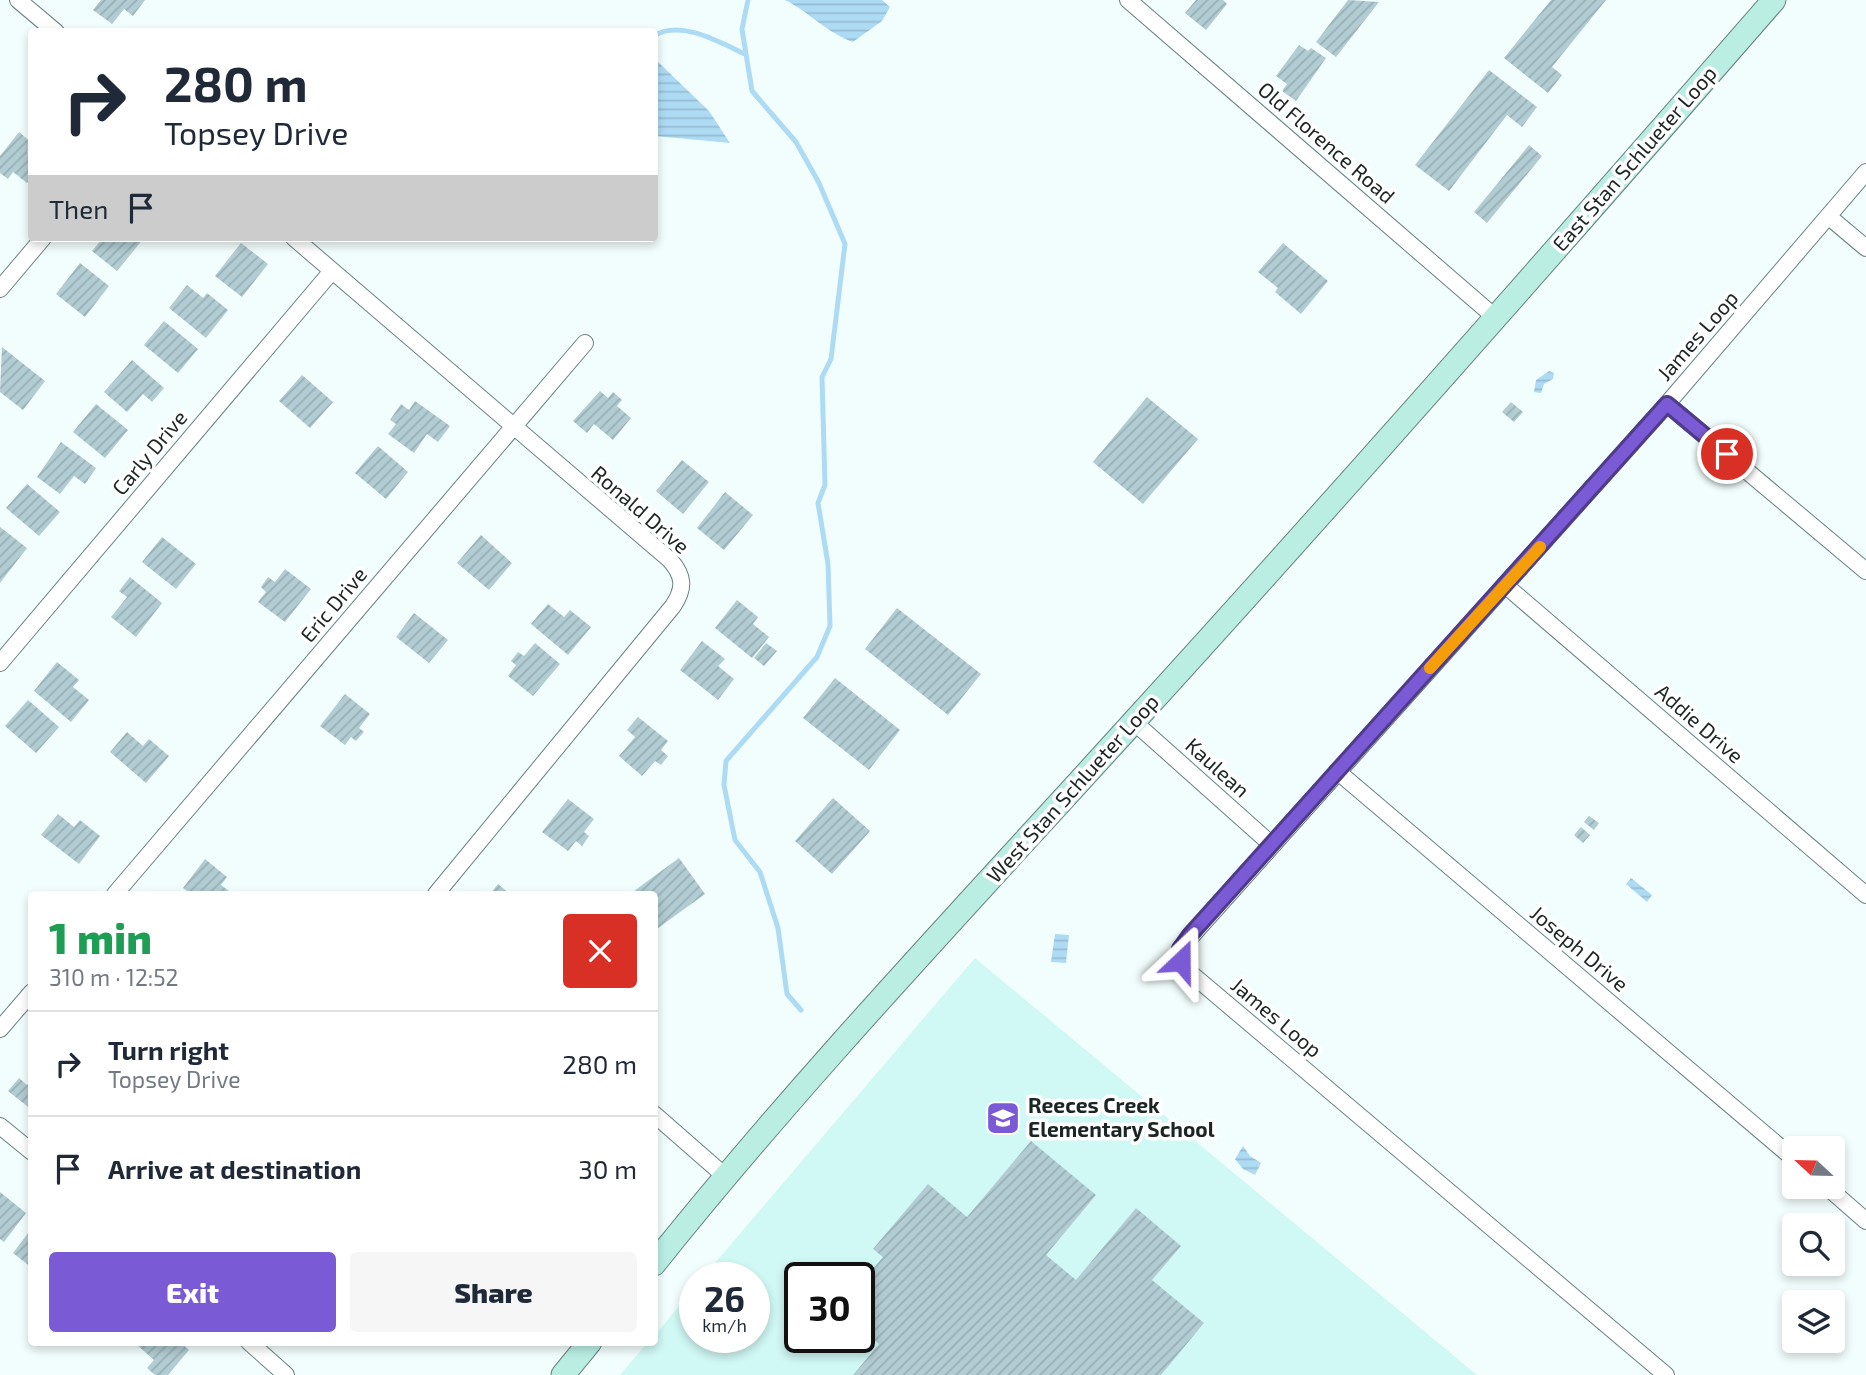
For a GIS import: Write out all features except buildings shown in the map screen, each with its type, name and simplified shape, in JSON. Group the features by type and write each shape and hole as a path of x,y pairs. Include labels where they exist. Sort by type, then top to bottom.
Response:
{"main road":[{"name":"East Stan Schlueter Loop","path":"1497,318 1774,0"},
{"name":"West Stan Schlueter Loop","path":"658,1259 726,1177 1071,787 1134,722 1497,318"},
{"path":"563,1375 587,1346"}],"street":[{"path":"18,0 51,28"},
{"name":"Old Florence Road","path":"1128,0 1497,318"},
{"name":"James Loop","path":"1666,1375 1188,971 1181,961 1180,949 1336,771 1667,404 1866,172"},
{"path":"1828,216 1866,248"},
{"path":"0,289 40,242"},
{"name":"Ronald Drive","path":"299,242 670,560 682,577 682,593 438,891"},
{"name":"Carly Drive","path":"0,663 332,271"},
{"name":"Eric Drive","path":"118,891 585,343"},
{"path":"1667,404 1866,571"},
{"name":"Addie Drive","path":"1505,585 1866,895"},
{"name":"Kaulean","path":"1134,722 1272,845"},
{"name":"Joseph Drive","path":"1336,771 1782,1149"},
{"path":"0,1029 28,997"},
{"path":"658,1118 726,1177"},
{"path":"0,1126 28,1150"},
{"path":"1841,1199 1866,1221"},
{"path":"253,1346 286,1375"}],"shaded area":[{"path":"785,0 882,0 890,7 882,21 853,42"},
{"path":"658,62 709,111 730,143 658,136"},
{"path":"1549,371 1554,373 1553,379 1544,384 1541,393 1534,392 1536,380"},
{"path":"1631,878 1652,895 1647,902 1626,884"},
{"path":"1055,934 1069,935 1066,963 1051,962"},
{"name":"Reeces Creek Elementary School","path":"975,958 1477,1375 620,1375 645,1346 658,1346 658,1331 679,1306 679,1353 770,1353 770,1262 716,1262"},
{"path":"1243,1146 1250,1156 1261,1163 1255,1175 1243,1169 1235,1159"}],"waterway":[{"path":"748,0 742,29 752,91 796,142 819,183 845,244 831,359 822,377 825,485 818,503 828,564 830,626 817,657 726,761 724,785 735,840 760,872 778,928 787,994 801,1010"},
{"path":"658,34 665,31 688,31 745,54"}],"slow traffic":[{"path":"1430,668 1540,547"}],"place":[{"name":"Reeces Creek Elementary School","path":"1003,1118"}],"route":[{"path":"1181,961 1180,949 1190,935 1667,404 1727,454"}]}
